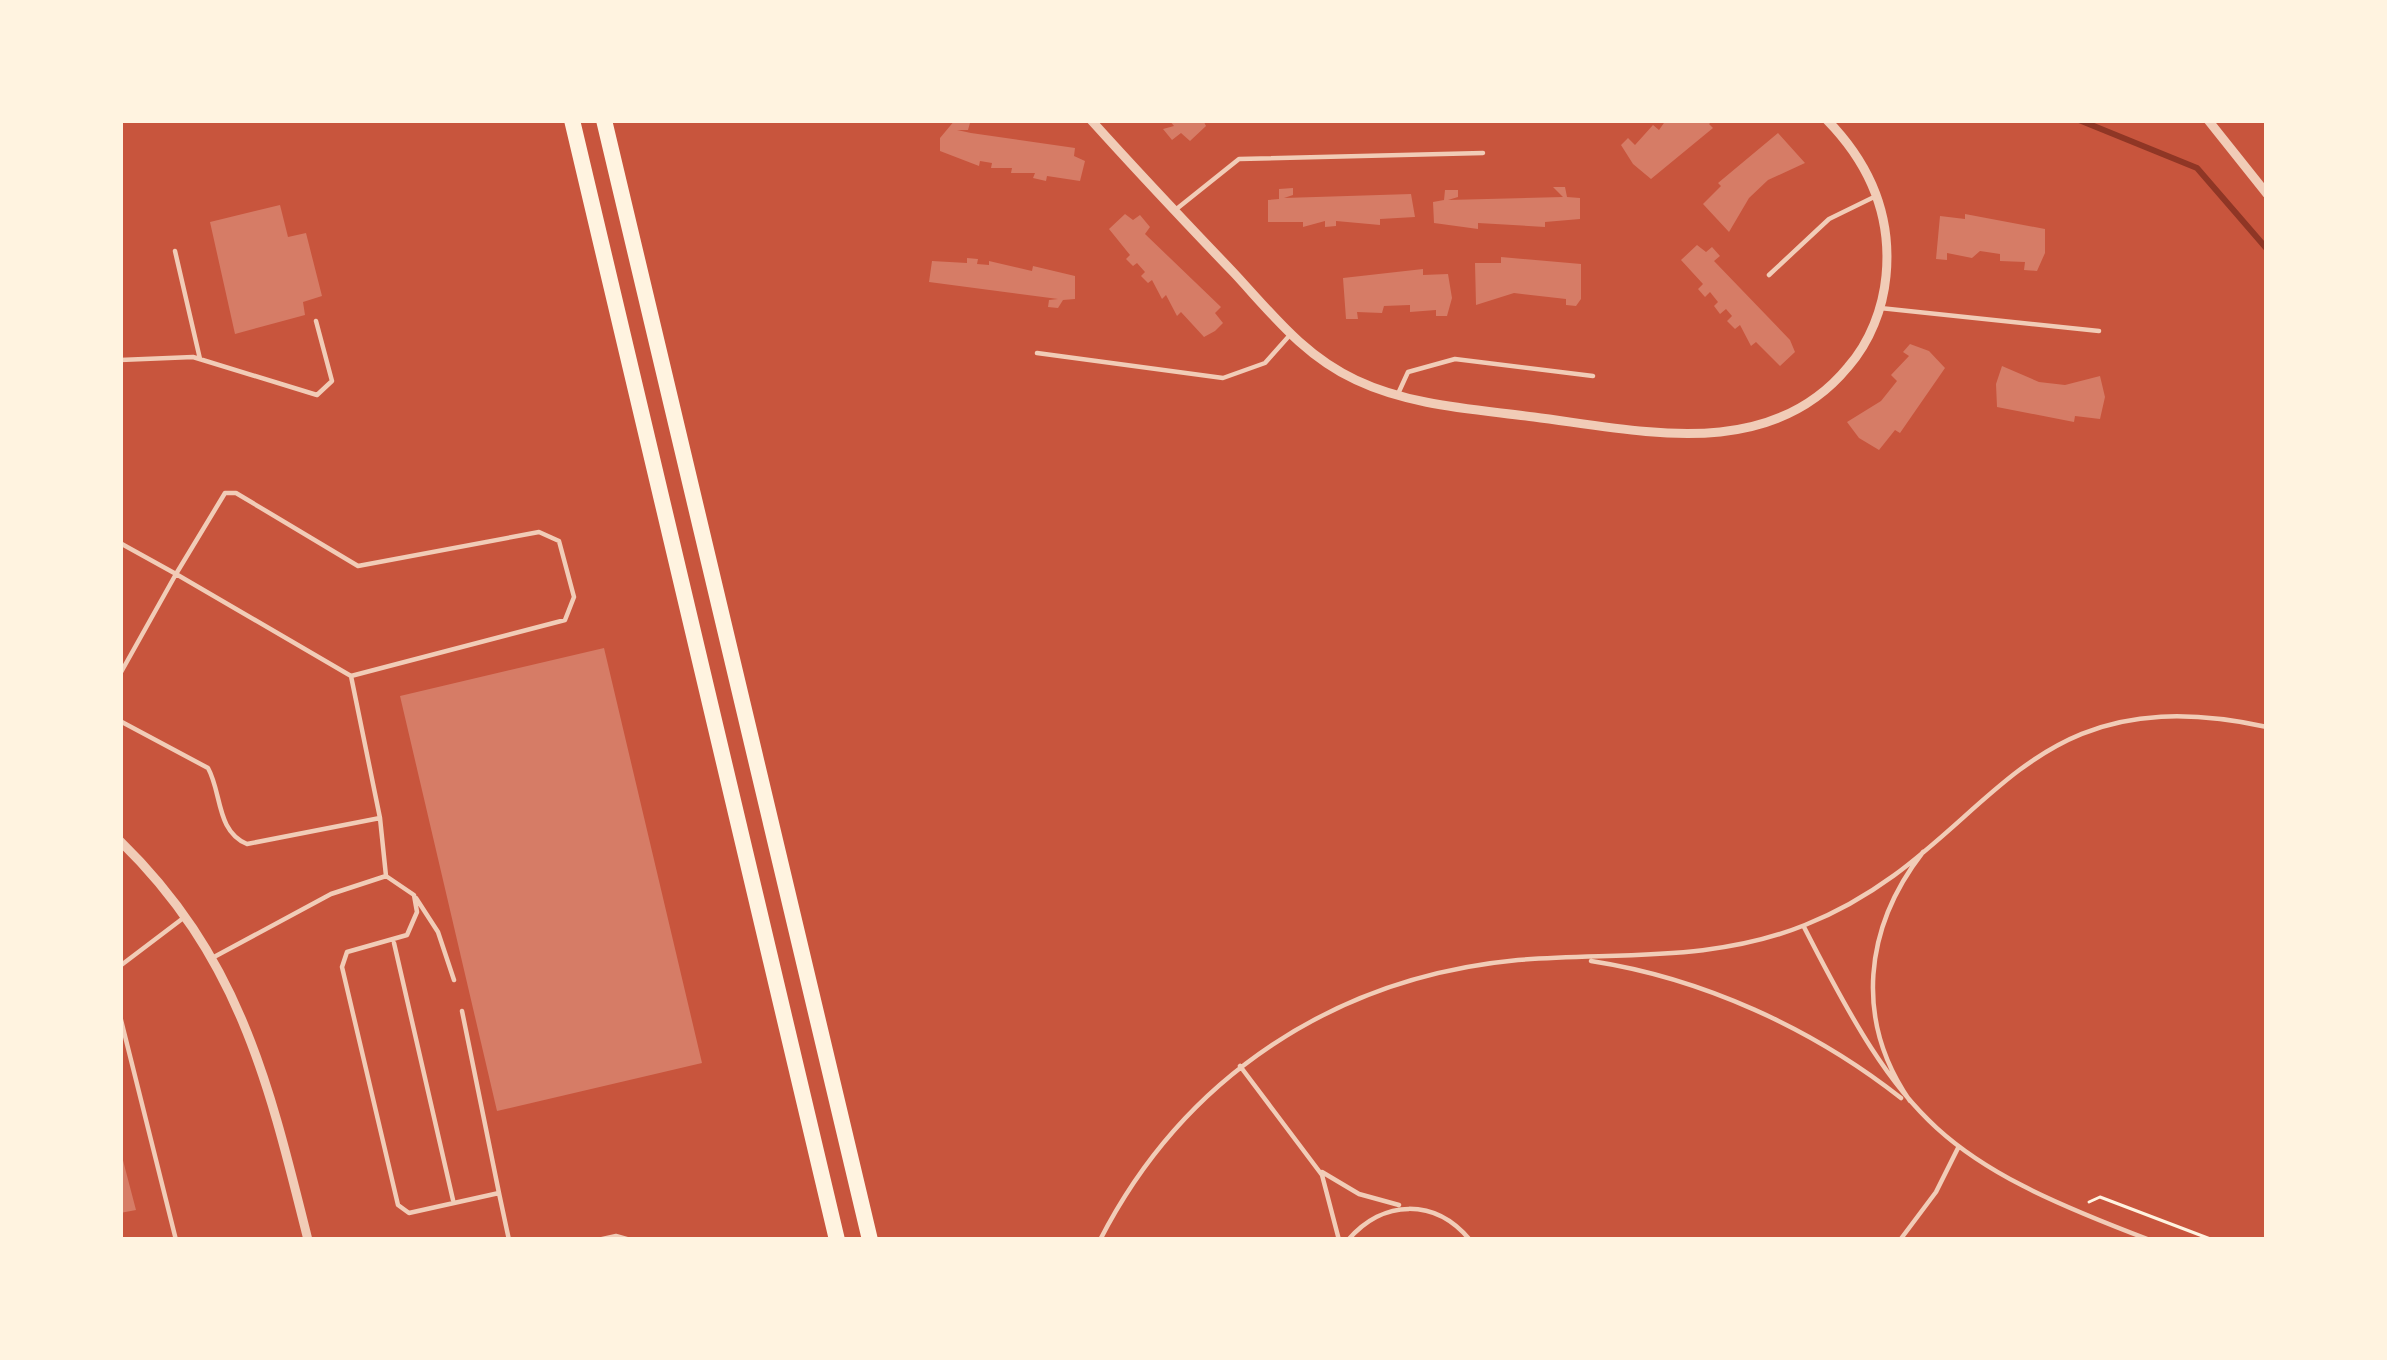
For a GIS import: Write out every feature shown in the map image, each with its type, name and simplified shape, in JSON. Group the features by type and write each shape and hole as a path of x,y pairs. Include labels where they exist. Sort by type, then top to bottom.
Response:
{"highway":[{"path":"572,120 837,1240"},
{"path":"604,120 870,1240"}],"street":[{"path":"1091,120 1288,336 1342,373 1397,396 1577,422 1712,435 1743,432 1790,415 1836,382 1856,358 1880,308 1888,257 1878,195 1851,146 1827,120"},
{"path":"2208,120 2267,194"},
{"path":"120,841 187,916 214,957 267,1077 308,1240"}],"lane":[{"path":"1174,211 1239,159 1483,153"},
{"path":"1768,275 1829,219 1878,195"},
{"path":"176,251 200,359"},
{"path":"1880,308 2098,331"},
{"path":"120,360 200,359 317,395 332,381 316,321"},
{"path":"1037,353 1223,378 1264,363 1288,336"},
{"path":"1397,396 1408,372 1456,359 1593,376"},
{"path":"120,543 176,574 351,676 565,620 574,597 559,541 539,532 358,566 236,493 225,493 176,574 120,674"},
{"path":"351,676 380,818 386,876 414,895 438,932 454,980"},
{"path":"1100,1240 1158,1149 1240,1066 1290,1030 1384,986 1448,970 1555,958 1708,951 1804,926 1870,891 2008,775 2083,733 2167,716 2267,727"},
{"path":"120,721 208,768 222,816 234,838 247,844 380,818"},
{"path":"1921,1115 1882,1049 1872,1007 1871,968 1893,898 1938,835"},
{"path":"214,957 331,894 386,876"},
{"path":"414,895 414,927 394,943 347,952 342,968 398,1205 409,1213 499,1193"},
{"path":"120,966 187,916"},
{"path":"1804,926 1864,1043 1921,1115"},
{"path":"394,943 454,1202"},
{"path":"1555,958 1652,972 1744,1005 1855,1066 1958,1148 2023,1190 2150,1240"},
{"path":"462,1011 509,1240"},
{"path":"120,1016 176,1240"},
{"path":"1240,1066 1318,1169 1332,1200 1339,1240"},
{"path":"1900,1240 1936,1192 1958,1148"},
{"path":"1318,1169 1359,1194 1448,1218 1470,1240"},
{"path":"1348,1240 1372,1217 1414,1208"},
{"path":"598,1240 616,1236 630,1240"}],"path":[{"path":"2084,1214 2091,1198 2100,1197 2213,1240"}],"building":[{"path":"955,120 970,123 968,130 957,130 1075,148 1074,156 1085,161 1080,181 1047,176 1046,181 1033,178 1035,173 1011,173 1012,168 991,168 992,163 980,161 979,166 940,151 940,138"},
{"path":"1169,120 1203,120 1206,126 1190,141 1181,133 1172,140 1163,129 1174,126"},
{"path":"1666,120 1714,120 1709,124 1713,128 1651,179 1621,145 1628,138 1635,145 1653,125 1659,130"},
{"path":"1778,133 1805,163 1768,180 1749,198 1729,232 1703,204 1721,186 1718,183"},
{"path":"1553,187 1565,187 1567,197 1580,198 1580,219 1545,222 1545,227 1478,223 1478,229 1434,223 1433,202 1444,200 1445,190 1458,190 1458,197 1448,200 1563,197"},
{"path":"1293,188 1293,195 1284,198 1411,194 1415,217 1380,219 1380,225 1336,221 1336,226 1325,227 1325,221 1303,227 1303,222 1268,222 1268,200 1279,199 1279,189"},
{"path":"280,205 288,237 306,233 322,296 303,302 305,315 235,334 210,222"},
{"path":"1125,214 1133,220 1140,215 1150,227 1145,234 1221,307 1215,313 1223,323 1215,331 1204,337 1181,312 1177,316 1166,295 1162,299 1152,280 1148,283 1141,276 1145,272 1137,263 1133,266 1126,259 1130,255 1109,229"},
{"path":"1965,214 2045,229 2045,253 2037,271 2024,270 2025,262 2000,261 2000,254 1980,251 1972,258 1947,253 1947,260 1936,259 1940,216 1965,219"},
{"path":"1697,245 1706,252 1712,247 1720,256 1714,261 1790,340 1795,352 1780,366 1756,342 1751,346 1740,325 1735,329 1727,321 1732,316 1726,309 1720,314 1710,292 1705,297 1698,289 1703,284 1681,260"},
{"path":"1501,257 1581,264 1581,299 1576,306 1566,305 1566,299 1514,293 1476,305 1475,263 1501,263"},
{"path":"967,258 978,259 977,264 989,265 989,261 1032,271 1033,266 1075,276 1075,299 1063,300 1058,308 1048,307 1049,300 1058,299 929,282 932,261 967,263"},
{"path":"1423,269 1423,275 1448,274 1452,298 1447,316 1436,316 1436,310 1410,312 1410,305 1384,306 1382,313 1357,312 1358,319 1346,319 1343,278"},
{"path":"1910,344 1929,351 1945,368 1900,433 1895,430 1879,450 1859,438 1847,422 1881,401 1897,381 1891,375 1909,356 1903,352"},
{"path":"2002,366 2039,382 2065,385 2100,376 2105,397 2100,419 2075,416 2074,422 1997,407 1996,384"},
{"path":"604,648 702,1063 497,1111 400,696"},
{"path":"120,1149 136,1210 120,1213"}],"waterway":[{"path":"2079,120 2197,168 2267,249"}]}
